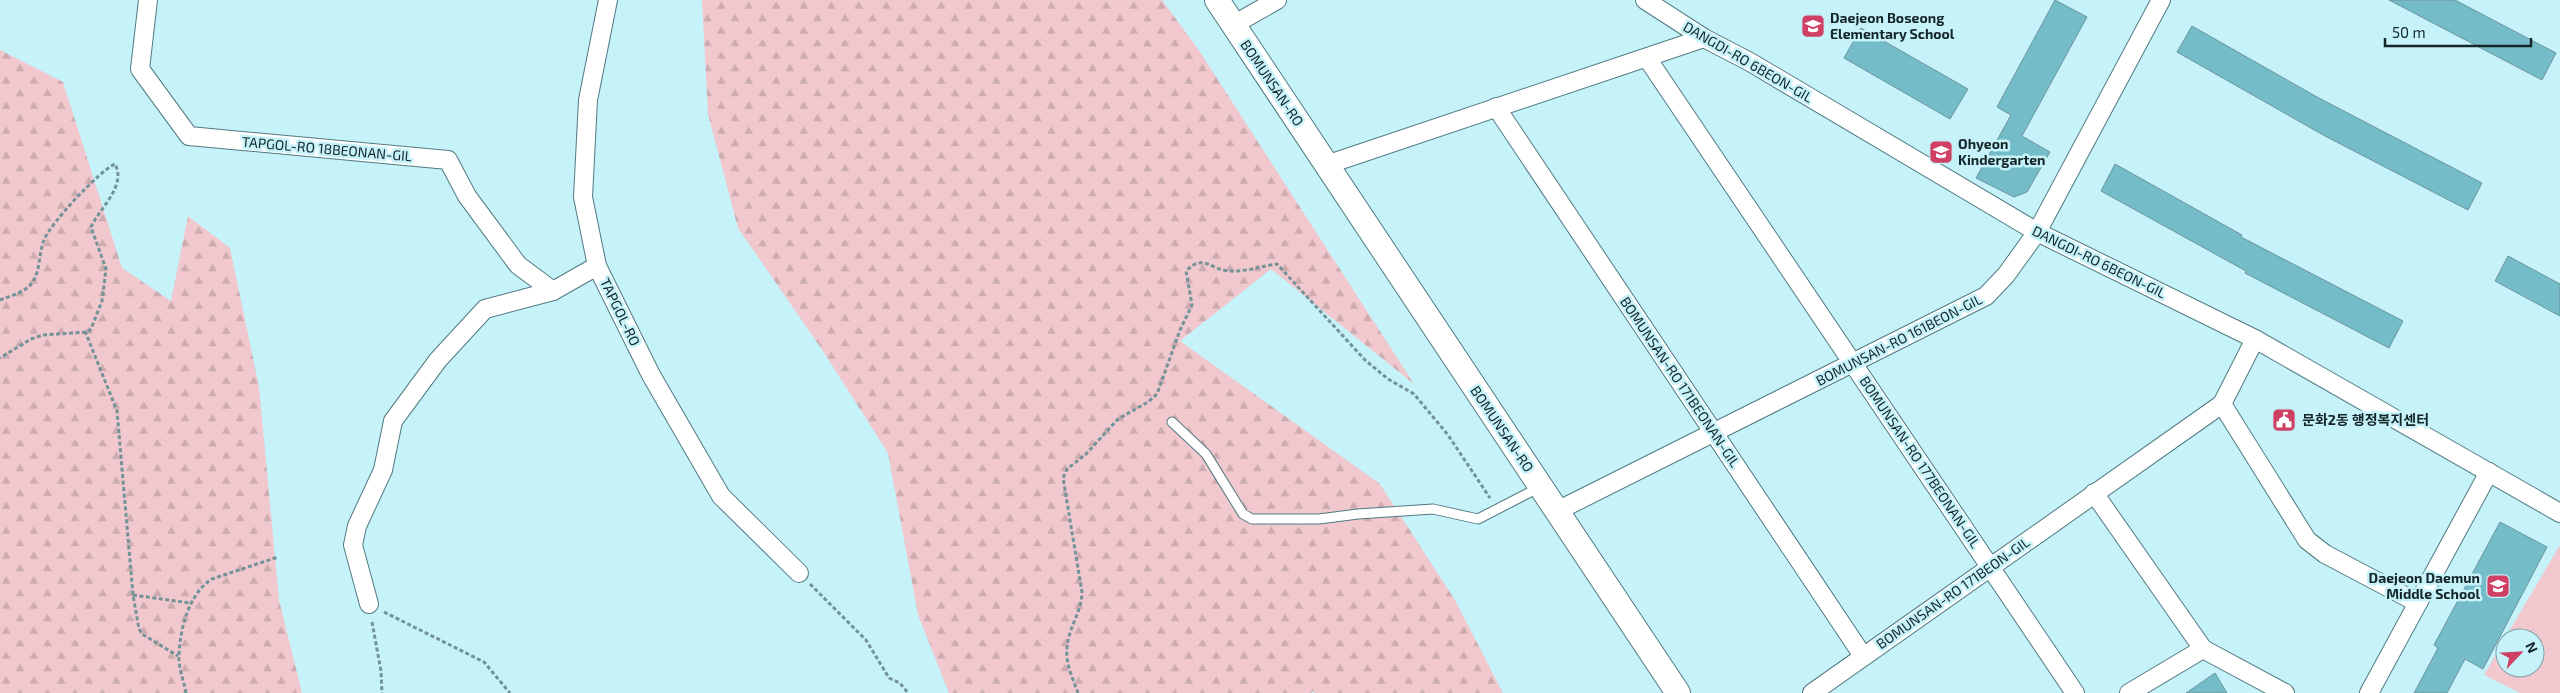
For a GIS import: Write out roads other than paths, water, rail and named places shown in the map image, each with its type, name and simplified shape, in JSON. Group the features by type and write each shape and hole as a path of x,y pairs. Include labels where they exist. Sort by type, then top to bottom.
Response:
{"main road":[{"name":"BOMUNSAN-RO","path":"1217,0 1678,693"}],"street":[{"name":"TAPGOL-RO 18BEONAN-GIL","path":"148,0 140,69 189,136 448,160 467,196 518,265 553,291"},
{"name":"TAPGOL-RO","path":"608,0 588,100 583,197 597,266 651,376 722,496 799,573"},
{"path":"1233,25 1277,0"},
{"name":"DANGDI-RO 6BEON-GIL","path":"1645,0 1704,38 1750,62 2037,232 2255,339 2560,513"},
{"name":"BOMUNSAN-RO 161BEON-GIL","path":"1557,511 1714,434 1986,296 2006,275 2037,232 2161,0"},
{"path":"1326,165 1704,38"},
{"name":"BOMUNSAN-RO 177BEONAN-GIL","path":"1647,58 2075,693"},
{"name":"BOMUNSAN-RO 171BEONAN-GIL","path":"1496,107 1863,656"},
{"path":"368,604 353,545 357,526 383,470 393,421 438,360 485,309 553,291 597,266"},
{"name":"BOMUNSAN-RO 171BEON-GIL","path":"1812,693 2222,404 2255,339"},
{"path":"2222,404 2307,540 2325,554 2418,603"},
{"path":"2369,693 2488,472"},
{"path":"2094,493 2202,649 2285,693"},
{"path":"2128,693 2202,649"}],"lane":[{"path":"1172,422 1206,454 1243,514 1252,519 1319,519 1358,514 1433,509 1478,519 1540,486"}],"place":[{"name":"Daejeon Boseong Elementary School","path":"1813,26"},
{"name":"Ohyeon Kindergarten","path":"1941,152"},
{"name":"문화2동 행정복지센터","path":"2284,420"},
{"name":"Daejeon Daemun Middle School","path":"2498,586"}]}
